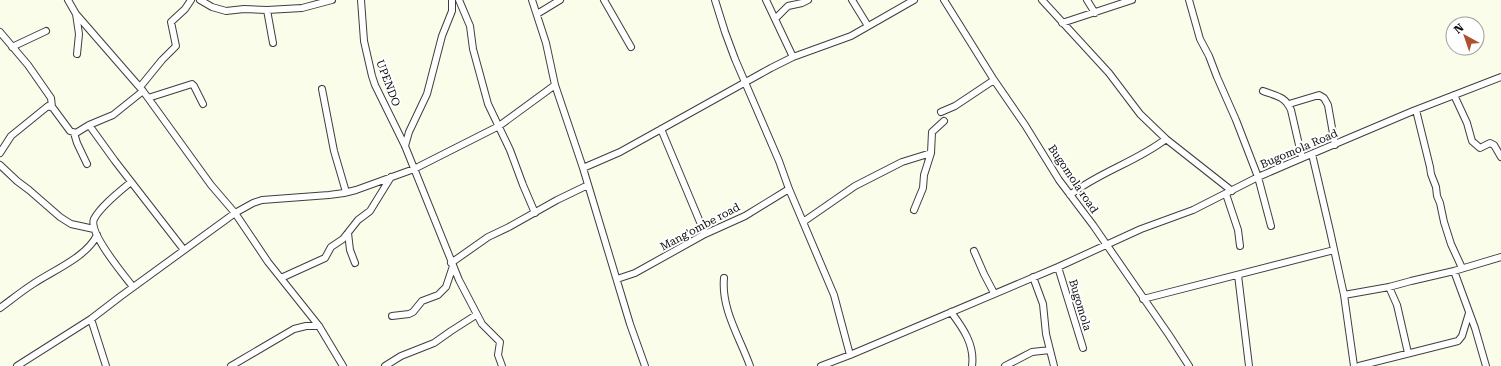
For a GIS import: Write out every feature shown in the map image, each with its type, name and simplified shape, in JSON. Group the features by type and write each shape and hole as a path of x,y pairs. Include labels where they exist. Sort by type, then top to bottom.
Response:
{"street":[{"path":"68,0 76,14 148,98 211,185 235,214 268,262 319,326 342,366"},
{"path":"74,133 113,115 141,89 162,60 176,46 171,22 185,9 191,0"},
{"path":"200,0 212,7 226,11 244,9 267,10 302,8 332,0"},
{"name":"UPENDO","path":"361,0 364,41 372,76 405,146 435,218 452,264 476,315 484,327 500,342 498,355 502,366"},
{"path":"405,146 409,132 427,94 442,36 452,11 452,0"},
{"path":"459,0 470,26 473,49 488,104 510,150 535,213"},
{"path":"532,0 546,43 555,85 583,168 630,324 645,366"},
{"path":"537,14 560,0"},
{"path":"604,0 631,46"},
{"path":"715,0 725,32 745,82 834,295 850,355"},
{"path":"766,0 793,57"},
{"path":"775,19 788,6 799,4 808,0"},
{"path":"852,0 868,26"},
{"path":"583,168 620,152 793,57 851,36 914,0"},
{"name":"Bugomola road","path":"944,0 1059,180 1169,335 1189,366"},
{"path":"1042,0 1109,73 1140,114 1166,139 1229,192 1238,230 1240,246"},
{"path":"1087,0 1095,13"},
{"path":"1062,23 1132,0"},
{"path":"1189,0 1200,39 1234,114 1258,177 1271,226"},
{"path":"267,10 273,43"},
{"path":"76,14 79,34 77,54"},
{"path":"12,47 46,31"},
{"path":"0,32 28,65 51,98 52,107 70,131 74,133 87,164"},
{"name":"Bugomola Road","path":"821,366 837,363 850,355 1058,267 1142,229 1193,210 1258,177 1302,158 1416,110 1501,77"},
{"path":"941,112 955,106 994,80"},
{"path":"148,98 192,84 203,104"},
{"path":"17,366 91,319 184,250 253,203 262,200 329,195 346,192 414,169 499,126 555,85"},
{"path":"322,89 334,151 346,192"},
{"path":"1263,91 1281,98 1289,104 1302,158"},
{"path":"1289,104 1319,95 1324,98 1328,105 1335,144"},
{"path":"1454,95 1467,123 1473,142 1480,148 1490,144 1494,145 1501,157"},
{"path":"0,153 11,136 47,107 52,107"},
{"path":"1416,110 1444,222 1451,244 1462,268"},
{"path":"914,210 923,188 924,175 931,153 932,132 944,121"},
{"path":"89,125 184,250"},
{"path":"661,129 705,234"},
{"path":"1070,195 1084,184 1134,160 1156,147 1166,139"},
{"path":"803,222 855,186 900,163 931,153"},
{"path":"1312,154 1344,295 1354,366"},
{"path":"0,165 60,218 70,224 94,229"},
{"path":"281,278 323,259 330,248 343,239 358,220 370,210 391,177"},
{"path":"131,182 99,212 94,220 93,226 114,262 134,287"},
{"path":"392,316 409,314 413,312 422,300 438,295 446,287 452,264 488,237 588,185"},
{"name":"Mang'ombe road","path":"617,279 636,273 705,234 745,216 789,189"},
{"path":"348,233 350,250 355,263"},
{"path":"0,308 32,284 84,251 93,243 97,235"},
{"path":"1143,299 1188,286 1238,275 1334,250"},
{"path":"974,251 994,293"},
{"path":"1344,295 1389,287 1454,271 1501,257"},
{"name":"Bugomola","path":"1058,267 1083,348"},
{"path":"1454,271 1475,328 1486,366"},
{"path":"1238,275 1249,366"},
{"path":"1033,277 1043,304 1044,323 1054,366"},
{"path":"724,278 723,285 726,304 750,366"},
{"path":"1389,287 1397,305 1408,354"},
{"path":"951,312 965,331 972,356 972,366"},
{"path":"1359,366 1432,349 1446,343 1458,341 1462,336 1469,313"},
{"path":"385,366 401,356 434,343 451,330 476,315"},
{"path":"91,319 106,366"},
{"path":"231,366 294,329 306,326 319,326"},
{"path":"1006,366 1032,352 1050,350"}]}
